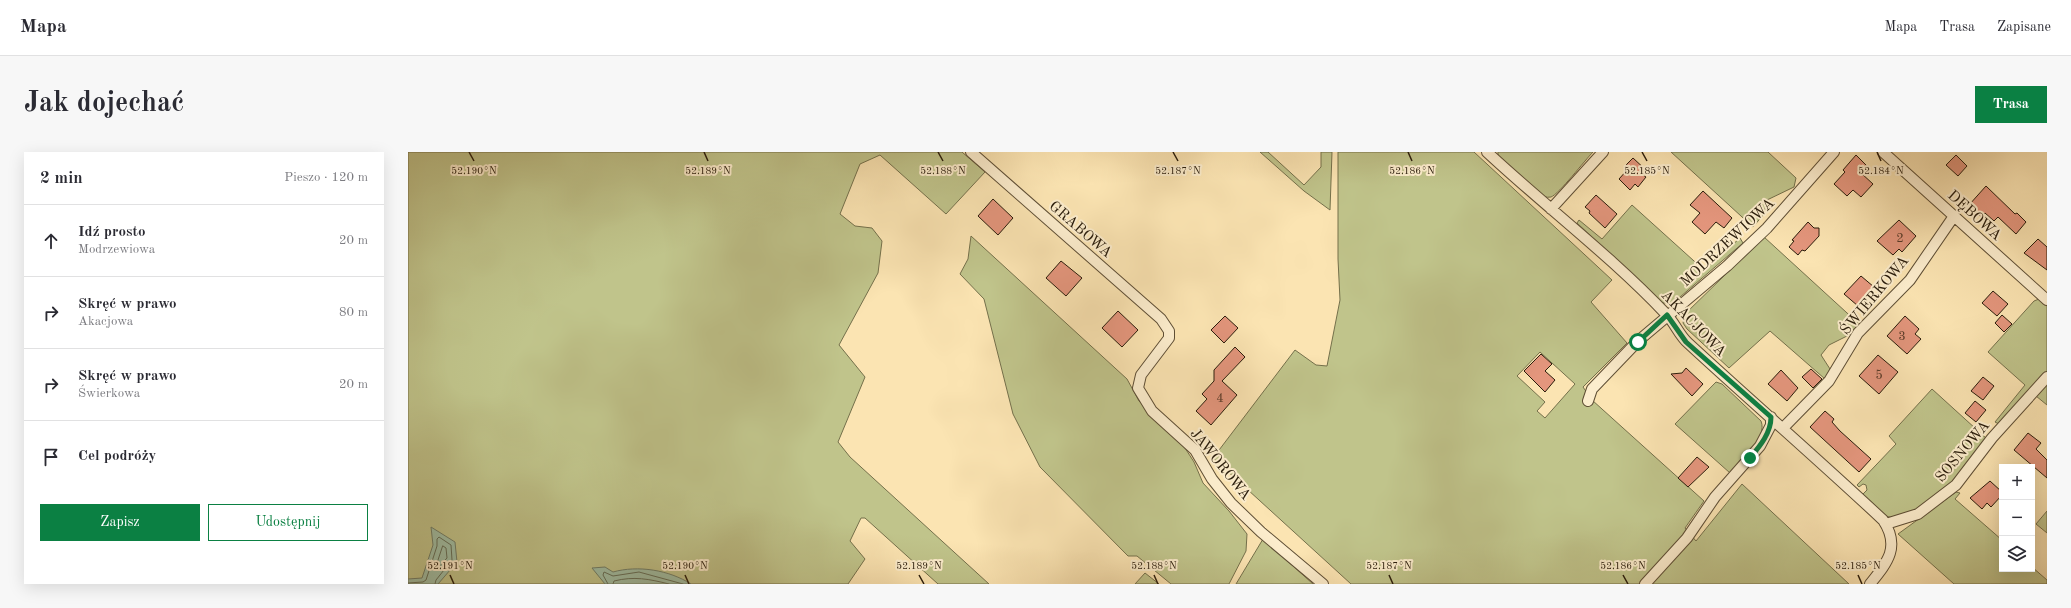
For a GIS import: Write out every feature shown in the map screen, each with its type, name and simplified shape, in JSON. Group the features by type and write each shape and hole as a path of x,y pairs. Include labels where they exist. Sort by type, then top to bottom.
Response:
{"street":[{"name":"GRABOWA","path":"971,152 1161,319 1169,330 1169,338 1140,375 1138,388"},
{"name":"AKACJOWA","path":"1487,152 1551,209 1566,220 1667,315 1686,342 1771,417 1886,524 1891,536 1892,547 1885,566 1870,584"},
{"path":"1551,209 1603,152"},
{"name":"MODRZEWIOWA","path":"1588,401 1592,389 1638,342 1667,315 1727,266 1767,228 1834,152"},
{"name":"DĘBOWA","path":"1883,152 2047,300"},
{"name":"ŚWIERKOWA","path":"1783,428 1829,381 1858,333 1910,280 1954,216"},
{"name":"SOSNOWA","path":"1886,524 1918,514 1956,485 1992,438 2047,377"},
{"name":"JAWOROWA","path":"1138,388 1152,411 1195,450 1212,479 1231,503 1323,584"},
{"path":"1645,584 1687,538 1716,497 1760,446 1771,425 1771,417"}],"green space":[{"path":"408,152 962,152 985,172 946,214 880,155 860,164 840,214 855,226 872,228 882,241 878,273 839,345 865,377 838,442 850,457 989,584 938,584 865,518 861,518 850,541 865,559 848,584 408,584"},
{"path":"1260,152 1268,152 1304,185 1321,167 1321,152 1332,152 1330,210 1304,191"},
{"path":"1338,152 1474,152 1612,280 1591,302 1627,343 1583,387 1592,400 1704,501 1685,528 1696,541 1742,484 1849,584 1351,584 1213,458 1295,350 1316,365 1327,366 1340,300 1338,259","holes":["1540,352 1575,384 1545,418 1537,411 1545,402 1517,376"]},
{"path":"1498,152 1593,152 1555,195 1551,197 1544,197 1538,194 1498,157"},
{"path":"1671,152 1768,152 1796,178 1794,187 1767,200 1764,214 1753,227"},
{"path":"1632,205 1704,270 1740,238 1743,243 1673,303 1662,303 1577,223 1579,220 1602,239"},
{"path":"971,236 1127,379 1139,401 1185,448 1194,462 1203,483 1229,511 1247,534 1246,551 1229,584 1171,584 1137,556 1128,556 1040,467 1013,414 984,299 960,274 968,259"},
{"path":"1764,237 1858,323 1853,333 1829,345 1821,355 1830,369 1825,379 1770,331 1729,368 1687,329 1683,323 1685,314"},
{"path":"2039,299 2047,306 2047,372 1999,424 1995,422 2025,385 1988,352 2034,301"},
{"path":"1716,382 1722,384 1761,421 1761,435 1757,442 1730,473 1675,424"},
{"path":"2047,384 2047,405 2036,396"},
{"path":"1932,389 1987,439 1960,476 1921,508 1894,518 1885,516 1862,495 1867,490 1866,485 1863,484 1859,487 1857,485 1896,444 1889,436"},
{"path":"1956,492 1960,493 1955,499 1999,537 1999,572 2035,572 2035,570 2047,580 2047,584 1954,584 1898,534"},
{"path":"2047,511 2047,533 2036,524"},
{"path":"1263,539 1313,584 1236,584"},
{"path":"1145,573 1159,584 1135,584"}],"water":[{"path":"431,527 455,542 457,562 438,584 408,584 408,579 422,578 433,545"},
{"path":"605,567 613,572 633,569 653,570 673,575 691,584 605,584 592,568"}],"building":[{"path":"1856,155 1867,166 1861,173 1873,184 1861,197 1853,190 1847,196 1834,184 1845,172 1843,170"},
{"path":"1956,155 1967,166 1958,176 1946,165"},
{"path":"1633,158 1647,171 1643,175 1646,177 1638,187 1635,184 1630,190 1619,179 1628,169 1625,166"},
{"path":"1986,186 2015,214 2017,213 2026,222 2016,234 1998,217 1994,221 1985,213 1981,217 1969,205"},
{"path":"1703,191 1732,218 1724,228 1716,222 1705,234 1692,222 1700,213 1690,205"},
{"path":"1596,195 1617,214 1605,228 1589,213 1590,211 1585,207"},
{"path":"993,199 1013,218 998,235 978,216"},
{"path":"1899,220 1916,236 1902,252 1899,249 1893,255 1877,241"},
{"path":"1808,222 1814,228 1819,228 1819,236 1805,251 1802,250 1798,255 1789,247 1794,241 1792,240"},
{"path":"2038,239 2047,247 2047,270 2024,253"},
{"path":"1061,261 1082,278 1066,296 1046,278"},
{"path":"1861,276 1874,287 1858,306 1844,294"},
{"path":"1993,291 2008,304 1997,316 1982,303"},
{"path":"1118,311 1138,330 1122,347 1102,328"},
{"path":"2002,315 2012,324 2004,332 1995,323"},
{"path":"1225,316 1238,328 1224,343 1211,330"},
{"path":"1905,316 1919,329 1915,334 1921,339 1907,354 1887,336"},
{"path":"1235,347 1245,357 1222,381 1237,395 1211,425 1196,411 1207,399 1202,394 1214,381 1214,370"},
{"path":"1541,354 1552,364 1545,371 1555,380 1545,392 1524,371"},
{"path":"1878,355 1898,372 1879,394 1859,376"},
{"path":"1686,368 1703,384 1692,396 1671,374 1682,373"},
{"path":"1811,369 1822,379 1813,388 1802,377"},
{"path":"1781,370 1798,388 1787,401 1768,384"},
{"path":"1983,377 1994,386 1983,400 1971,391"},
{"path":"1975,401 1986,410 1976,422 1965,413"},
{"path":"1825,411 1834,419 1832,422 1840,431 1871,459 1859,472 1810,427"},
{"path":"2028,433 2041,443 2036,449 2047,460 2047,478 2035,468 2035,464 2030,464 2014,450"},
{"path":"1697,457 1709,467 1688,487 1678,478"},
{"path":"1990,481 1999,489 1999,498 1991,507 1987,503 1982,509 1970,498"}],"route":[{"path":"1638,342 1667,315 1676,330 1686,342 1771,417 1771,425 1767,434 1760,446 1750,458"}]}
